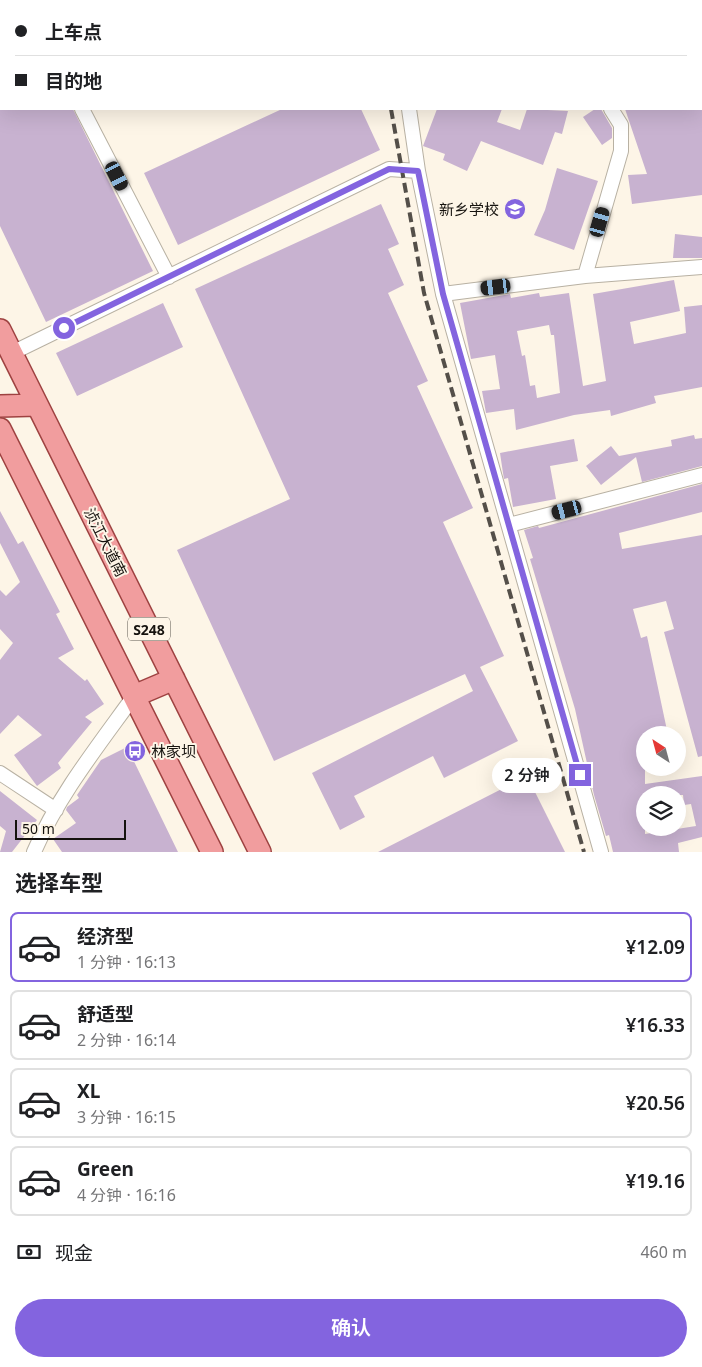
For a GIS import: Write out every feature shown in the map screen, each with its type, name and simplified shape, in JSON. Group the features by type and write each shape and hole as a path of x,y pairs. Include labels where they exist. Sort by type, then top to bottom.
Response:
{"main road":[{"name":"S248","path":"0,330 37,405"},
{"path":"0,406 37,405"},
{"name":"浈江大道南","path":"37,405 260,852"},
{"name":"S248","path":"0,429 212,852"},
{"path":"134,696 174,679"}],"street":[{"path":"83,110 169,277"},
{"path":"409,110 418,171 443,294 602,852"},
{"path":"585,276 621,151 621,125 612,110"},
{"path":"12,353 389,169 418,171"},
{"path":"443,294 585,276 702,267"},
{"path":"509,525 702,475"},
{"path":"34,852 43,829 88,758 134,696"},
{"path":"0,773 56,810"}],"building":[{"path":"0,110 73,110 153,271 46,322 0,226"},
{"path":"280,110 361,110 380,150 178,245 144,173"},
{"path":"437,110 502,110 497,122 520,130 527,110 568,111 562,134 555,132 543,165 481,141 467,171 443,160 445,154 423,146"},
{"path":"594,110 602,110 612,128 612,138 602,145 583,117"},
{"path":"625,110 702,110 702,195 632,204 628,175 647,174"},
{"path":"557,168 598,181 574,250 534,235 545,210"},
{"path":"381,204 399,244 388,249 404,285 388,293 428,381 417,386 473,508 443,522 504,656 480,667 518,741 444,778 433,756 354,796 365,817 340,830 312,773 473,691 465,674 274,761 177,550 290,499 195,289"},
{"path":"675,234 702,237 702,258 673,258"},
{"path":"674,280 680,311 630,322 634,344 686,333 684,307 702,305 702,387 654,396 656,403 611,416 610,410 574,415 516,430 514,409 486,413 482,391 500,389 495,355 471,359 460,303 510,294 511,298 539,293 540,297 569,293 583,386 606,381 593,294","holes":["549,325 551,335 554,335 560,393 537,398 535,385 530,386 525,355 522,356 517,331"]},
{"path":"163,303 183,347 77,396 56,353"},
{"path":"694,435 695,439 702,438 702,466 642,482 636,457 601,485 586,466 611,446 619,456 672,446 671,440"},
{"path":"574,439 578,461 550,466 556,499 513,507 508,478 504,479 500,453"},
{"path":"702,484 702,512 619,533 622,549 702,535 702,756 698,757 664,632 674,629 666,601 633,609 641,638 647,636 666,726 636,726 636,776 645,776 645,784 702,776 702,837 678,843 679,852 613,852 609,835 606,836 594,795 575,709 530,559 533,558 524,530 538,526 539,528"},
{"path":"0,511 18,544 23,541 60,612 56,614 74,649 58,658 85,681 87,679 104,704 85,717 92,722 58,763 61,768 37,786 14,755 42,735 18,715 0,734 0,660 13,643 0,629 0,590 6,596 20,582 0,543"},
{"path":"127,747 178,852 62,852 53,839 76,823 66,810 67,807 79,798 77,795 101,760"},
{"path":"527,776 565,852 378,852"},
{"path":"0,791 37,820 12,852 0,852 6,831 0,826"}],"railway":[{"path":"391,110 424,293 584,852"}],"place":[{"name":"新乡学校","path":"515,209"},
{"name":"林家坝","path":"135,751"}],"route":[{"path":"64,328 389,169 418,171 443,294 580,775"}]}
